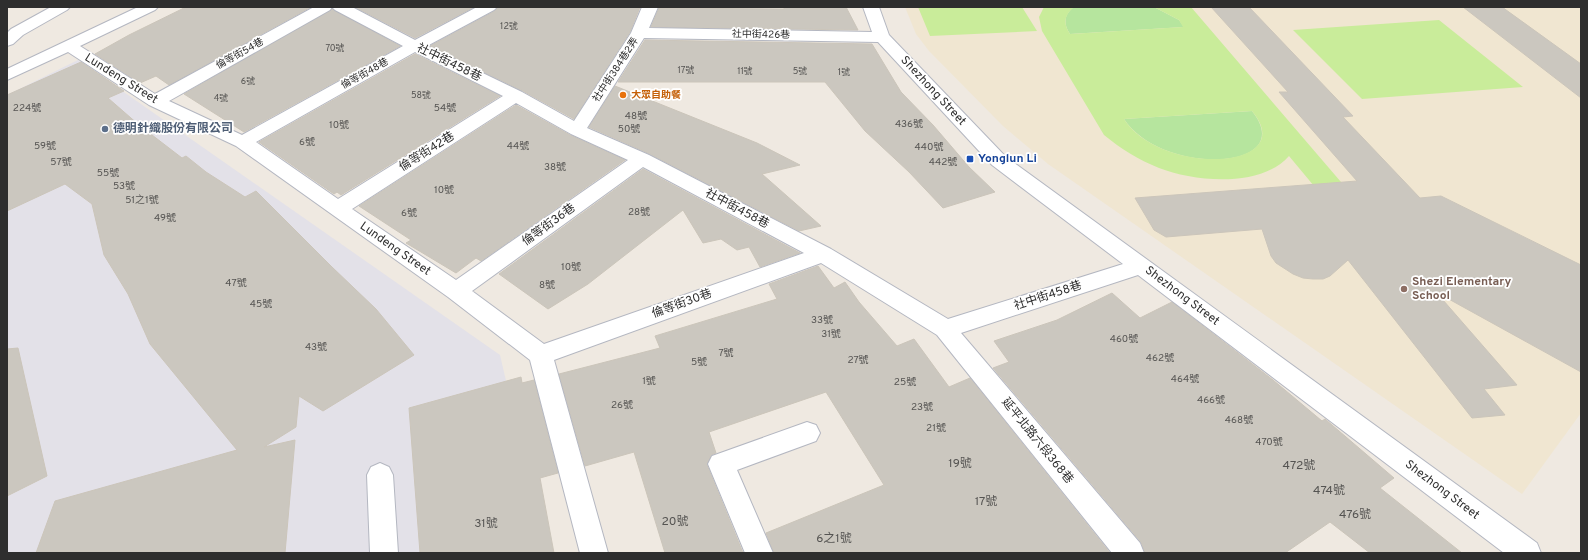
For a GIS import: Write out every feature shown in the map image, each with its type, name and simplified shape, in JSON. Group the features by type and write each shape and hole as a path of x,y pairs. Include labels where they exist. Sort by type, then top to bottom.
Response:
{"street":[{"path":"7,41 17,32 62,7"},
{"path":"7,75 150,7"},
{"name":"倫等街54巷","path":"155,101 325,7"},
{"name":"社中街458巷","path":"340,7 516,96 577,130 642,159 823,254 945,329 1142,266"},
{"name":"倫等街48巷","path":"243,142 415,46 489,7"},
{"name":"社中街384巷2弄","path":"577,130 639,33 650,7"},
{"name":"Shezhong Street","path":"871,7 882,37 999,162 1142,266 1527,553"},
{"name":"社中街426巷","path":"639,33 882,37"},
{"name":"Lundeng Street","path":"69,46 155,101 243,142 456,291 542,355"},
{"name":"倫等街42巷","path":"338,209 516,96"},
{"name":"倫等街36巷","path":"456,291 642,159"},
{"name":"倫等街30巷","path":"542,355 823,254"},
{"name":"延平北路六段368巷","path":"945,329 1130,553"},
{"path":"542,355 594,553"},
{"path":"759,553 721,464 807,433"},
{"path":"380,475 384,553"}],"shaded area":[{"name":"Shezi Elementary School","path":"905,7 1581,7 1581,413 1522,494 1048,164 1003,126 929,51 916,34"},
{"path":"78,60 500,355 546,553 7,553 7,95"}],"green space":[{"path":"918,7 1022,7 1037,31 930,36"},
{"path":"1044,7 1074,7 1066,16 1066,27 1070,34 1183,27 1179,20 1154,7 1191,7 1353,196 1324,198 1289,156 1277,166 1262,173 1245,178 1227,179 1191,177 1159,168 1137,158 1104,135 1042,31 1039,17","holes":["1252,111 1262,131 1258,145 1243,155 1220,159 1194,158 1166,151 1142,138 1124,119"]},
{"path":"1074,7 1154,7 1179,20 1184,27 1070,34 1066,27 1066,16"},
{"path":"1439,20 1523,87 1362,99 1293,30"},
{"path":"1252,111 1262,131 1258,146 1243,155 1220,159 1194,158 1167,151 1142,138 1124,119"}],"building":[{"path":"186,7 311,7 169,85 156,76 140,83 95,54 129,35"},
{"path":"355,7 474,7 415,38"},
{"path":"498,7 640,7 630,32 574,119 523,91 430,46 495,11"},
{"path":"784,7 846,7 858,30 651,27 659,8 784,9"},
{"path":"1211,7 1249,7 1353,116 1343,117 1420,198 1441,196 1581,265 1581,372 1436,292 1517,385 1484,389 1505,415 1472,418 1348,260 1330,276 1323,279 1303,278 1293,274 1276,263 1271,256 1262,229 1166,237 1154,230 1135,198 1357,181 1279,92 1288,92"},
{"path":"1463,7 1502,7 1581,64 1581,98"},
{"path":"332,9 400,46 244,132 184,94"},
{"path":"645,40 872,44 901,92 933,125 969,167 995,192 943,208 909,172 865,131 825,82 618,82"},
{"path":"415,54 500,96 341,195 337,192 334,194 259,142"},
{"path":"81,62 124,91 108,98 139,125 182,158 186,156 206,172 245,197 256,191 376,309 414,355 323,411 299,396 296,427 264,447 295,440 285,553 36,553 55,501 237,450 150,344 128,294 104,255 92,204 65,184 7,211 7,95"},
{"path":"615,86 757,143 800,165 762,174 821,226 799,231 650,154 589,127"},
{"path":"516,105 570,135 625,160 481,261 476,258 456,273 406,243 411,240 359,206"},
{"path":"643,169 800,253 760,267 749,247 737,250 721,239 703,243 683,210 588,284 548,309 499,274"},
{"path":"818,266 834,288 845,282 859,302 897,346 914,339 949,387 970,378 1110,553 774,553 766,533 884,485 826,392 709,432 716,453 711,455 707,465 743,553 665,553 634,452 585,466 559,374 660,348 655,336 777,299 769,284"},
{"path":"1112,293 1140,318 1172,302 1273,380 1322,421 1325,419 1394,478 1380,488 1462,553 1370,553 1330,522 1285,553 1145,553 1141,542 993,368 1009,362 994,341 1057,320"},
{"path":"18,348 47,476 7,496 7,349"},
{"path":"521,377 522,383 534,380 558,473 540,478 554,553 420,553 409,408"}],"place":[{"name":"大眾自助餐","path":"623,95"},
{"name":"德明針織股份有限公司","path":"105,129"},
{"name":"Yonglun Li","path":"970,159"},
{"name":"Shezi Elementary School","path":"1404,289"}]}
